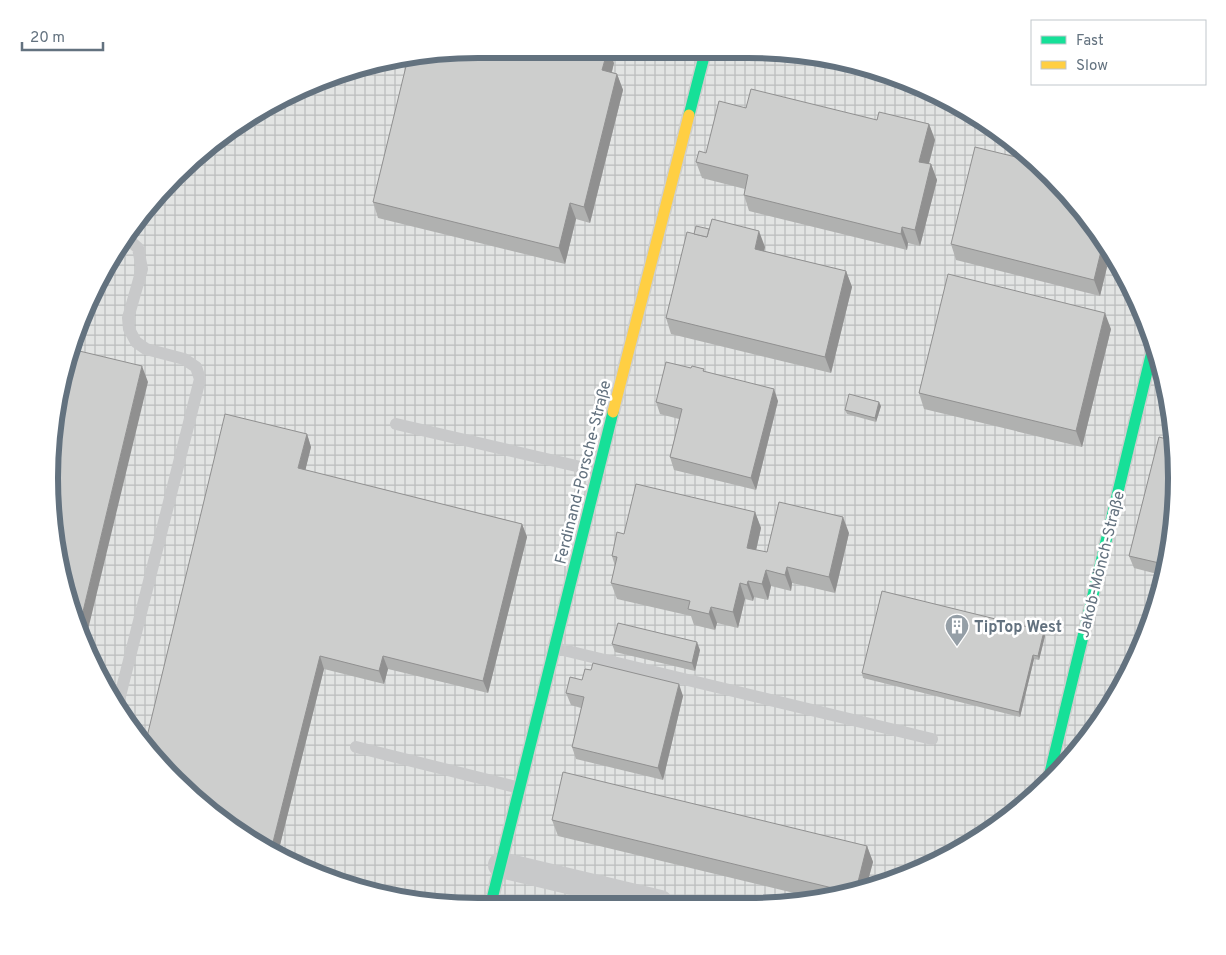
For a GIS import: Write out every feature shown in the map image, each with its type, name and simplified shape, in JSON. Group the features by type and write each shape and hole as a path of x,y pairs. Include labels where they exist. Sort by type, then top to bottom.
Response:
{"street":[{"name":"Ferdinand-Porsche-Straße","path":"492,898 704,58"},
{"name":"Jakob-Mönch-Straße","path":"1051,767 1151,357"},
{"path":"501,865 639,898"}],"lane":[{"path":"120,697 200,379 196,367 184,359 146,348 136,342 129,329 128,318 142,269 138,248 130,241"},
{"path":"396,424 598,472"},
{"path":"555,648 932,739"},
{"path":"356,747 520,788"}],"shaded area":[{"path":"450,58 776,58 803,61 857,72 909,89 959,114 982,128 1025,162 1082,222 1098,244 1125,292 1137,317 1154,369 1165,423 1168,450 1168,505 1165,532 1154,586 1146,613 1137,638 1112,688 1082,733 1064,754 1004,811 958,841 909,866 857,883 803,894 748,898 450,897 396,889 342,875 317,866 267,841 222,811 201,793 144,733 114,688 89,638 72,586 61,532 58,505 58,450 61,423 72,369 89,317 114,267 144,222 181,181 222,144 267,114 317,89 369,72 423,61"}],"building":[{"path":"450,58 605,58 602,70 617,74 584,207 570,203 559,248 373,202 407,64"},
{"path":"751,89 877,120 879,112 929,124 919,162 931,164 915,230 902,227 901,234 744,195 748,175 696,162 699,151 706,153 719,101 746,108"},
{"path":"975,147 1021,158 1064,201 1082,222 1101,250 1094,280 951,244"},
{"path":"712,219 759,231 755,249 846,271 825,357 666,318 687,232 707,237"},
{"path":"696,226 709,229 707,237 694,234"},
{"path":"948,274 1105,313 1076,431 919,393"},
{"path":"77,351 142,366 82,617 66,559 58,505 58,450 61,423 72,369"},
{"path":"666,362 704,369 703,371 774,389 751,478 670,457 682,409 656,402"},
{"path":"849,394 879,402 875,418 845,410"},
{"path":"225,414 307,434 298,468 522,524 483,681 383,656 379,671 320,656 273,844 222,811 181,774 147,737"},
{"path":"1159,437 1167,439 1168,505 1159,563 1129,556"},
{"path":"636,484 755,512 747,548 767,552 779,502 843,517 829,577 787,567 785,575 766,570 762,584 748,581 747,585 740,583 733,612 711,607 709,614 688,609 690,601 611,583 617,557 612,556 617,532 624,534"},
{"name":"TipTop West","path":"882,591 1044,631 1038,656 1033,655 1019,712 862,673"},
{"path":"618,623 697,642 692,663 612,644"},
{"path":"593,663 679,684 658,768 572,747 584,697 566,693 570,677 582,680 585,669 591,670"},
{"path":"563,772 867,846 858,883 833,888 552,820"}],"traffic: fast":[{"path":"689,115 704,58"},
{"path":"1051,767 1151,357"},
{"path":"492,898 613,412"}],"traffic: slow":[{"path":"613,412 689,115"}],"place":[{"name":"TipTop West","path":"957,647"}]}
